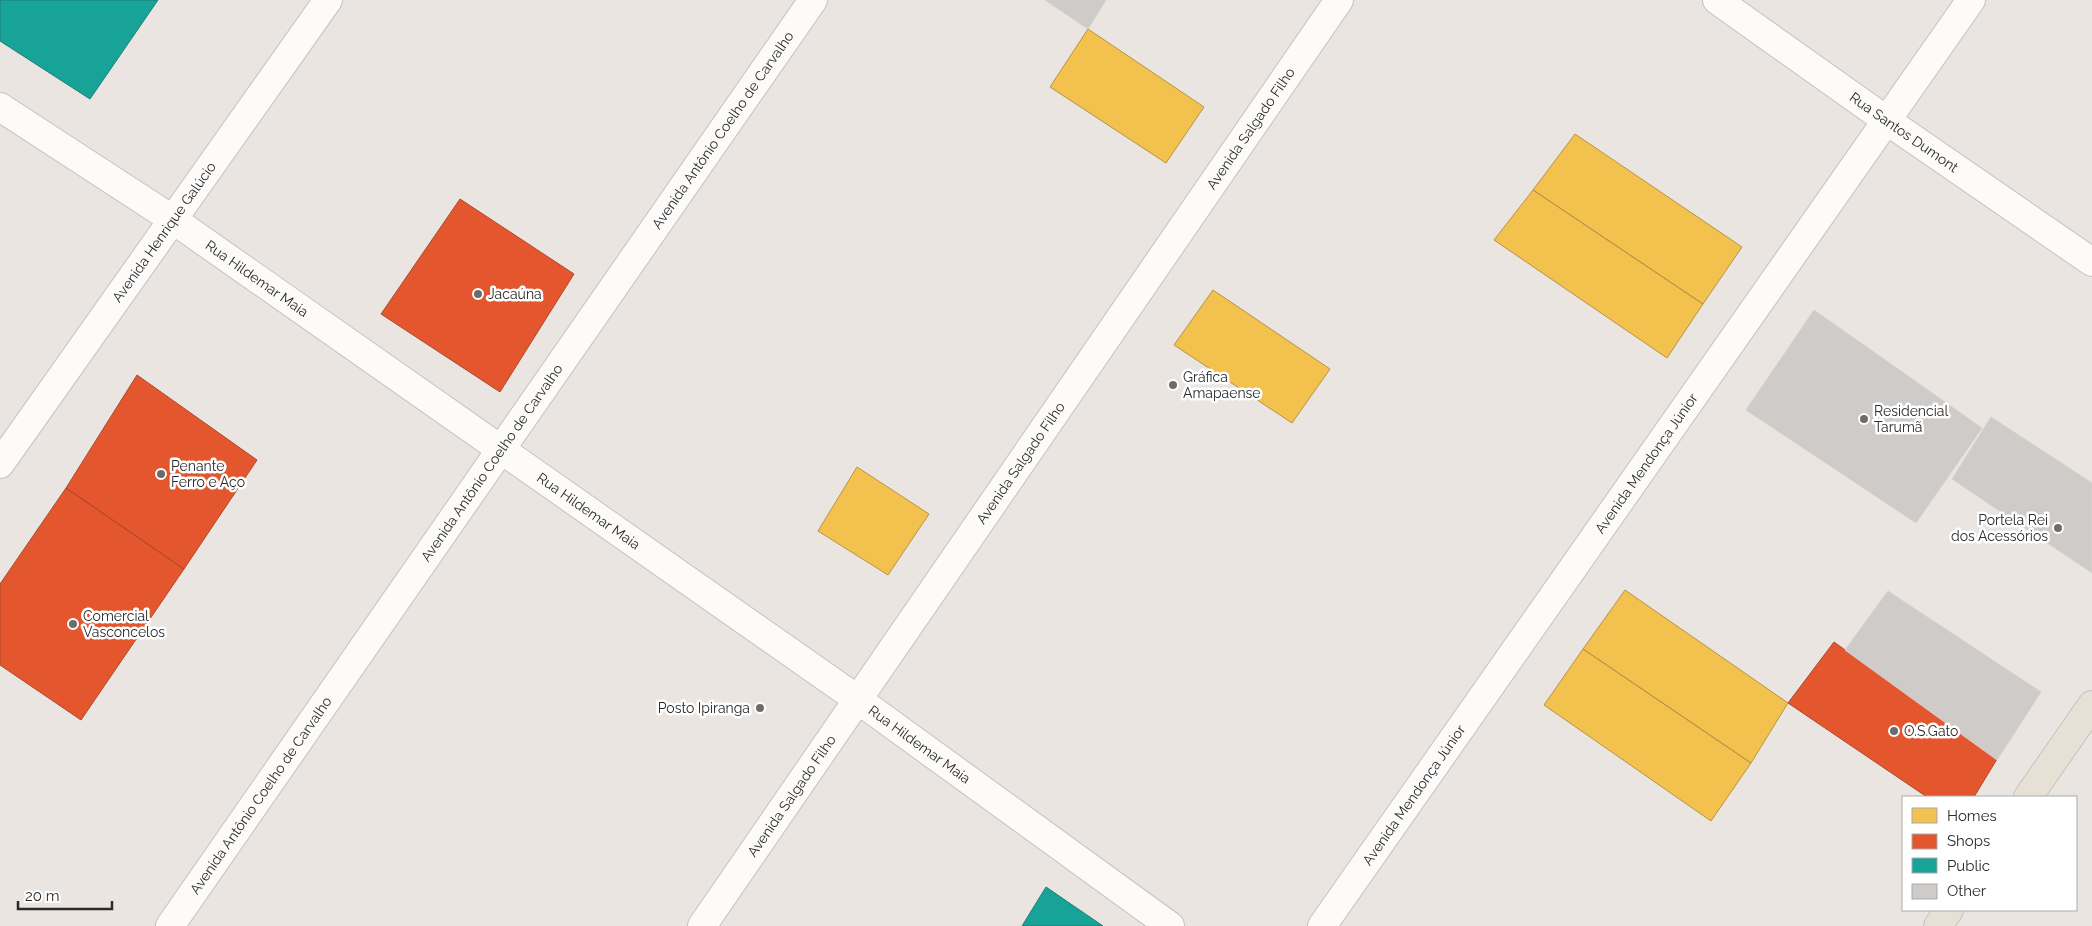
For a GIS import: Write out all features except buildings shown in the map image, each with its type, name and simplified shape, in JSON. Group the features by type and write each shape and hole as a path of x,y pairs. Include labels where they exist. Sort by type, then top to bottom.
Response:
{"main road":[{"path":"2029,796 2092,705"},
{"path":"1938,926 1948,911"}],"street":[{"name":"Avenida Henrique Galúcio","path":"0,464 328,0"},
{"name":"Avenida Antônio Coelho de Carvalho","path":"170,926 813,0"},
{"name":"Avenida Salgado Filho","path":"702,926 1339,0"},
{"name":"Rua Santos Dumont","path":"1717,0 1886,120 2092,262"},
{"name":"Avenida Mendonça Júnior","path":"1322,926 1970,0"},
{"name":"Rua Hildemar Maia","path":"0,107 172,219 499,450 857,699 1170,926"}],"place":[{"name":"Jacaúna","path":"478,294"},
{"name":"Gráfica Amapaense","path":"1173,385"},
{"name":"Residencial Tarumã","path":"1864,419"},
{"name":"Penante Ferro e Aço","path":"161,474"},
{"name":"Portela Rei dos Acessórios","path":"2058,528"},
{"name":"Comercial Vasconcelos","path":"73,624"},
{"name":"Posto Ipiranga","path":"760,708"},
{"name":"O.S.Gato","path":"1894,731"}]}
